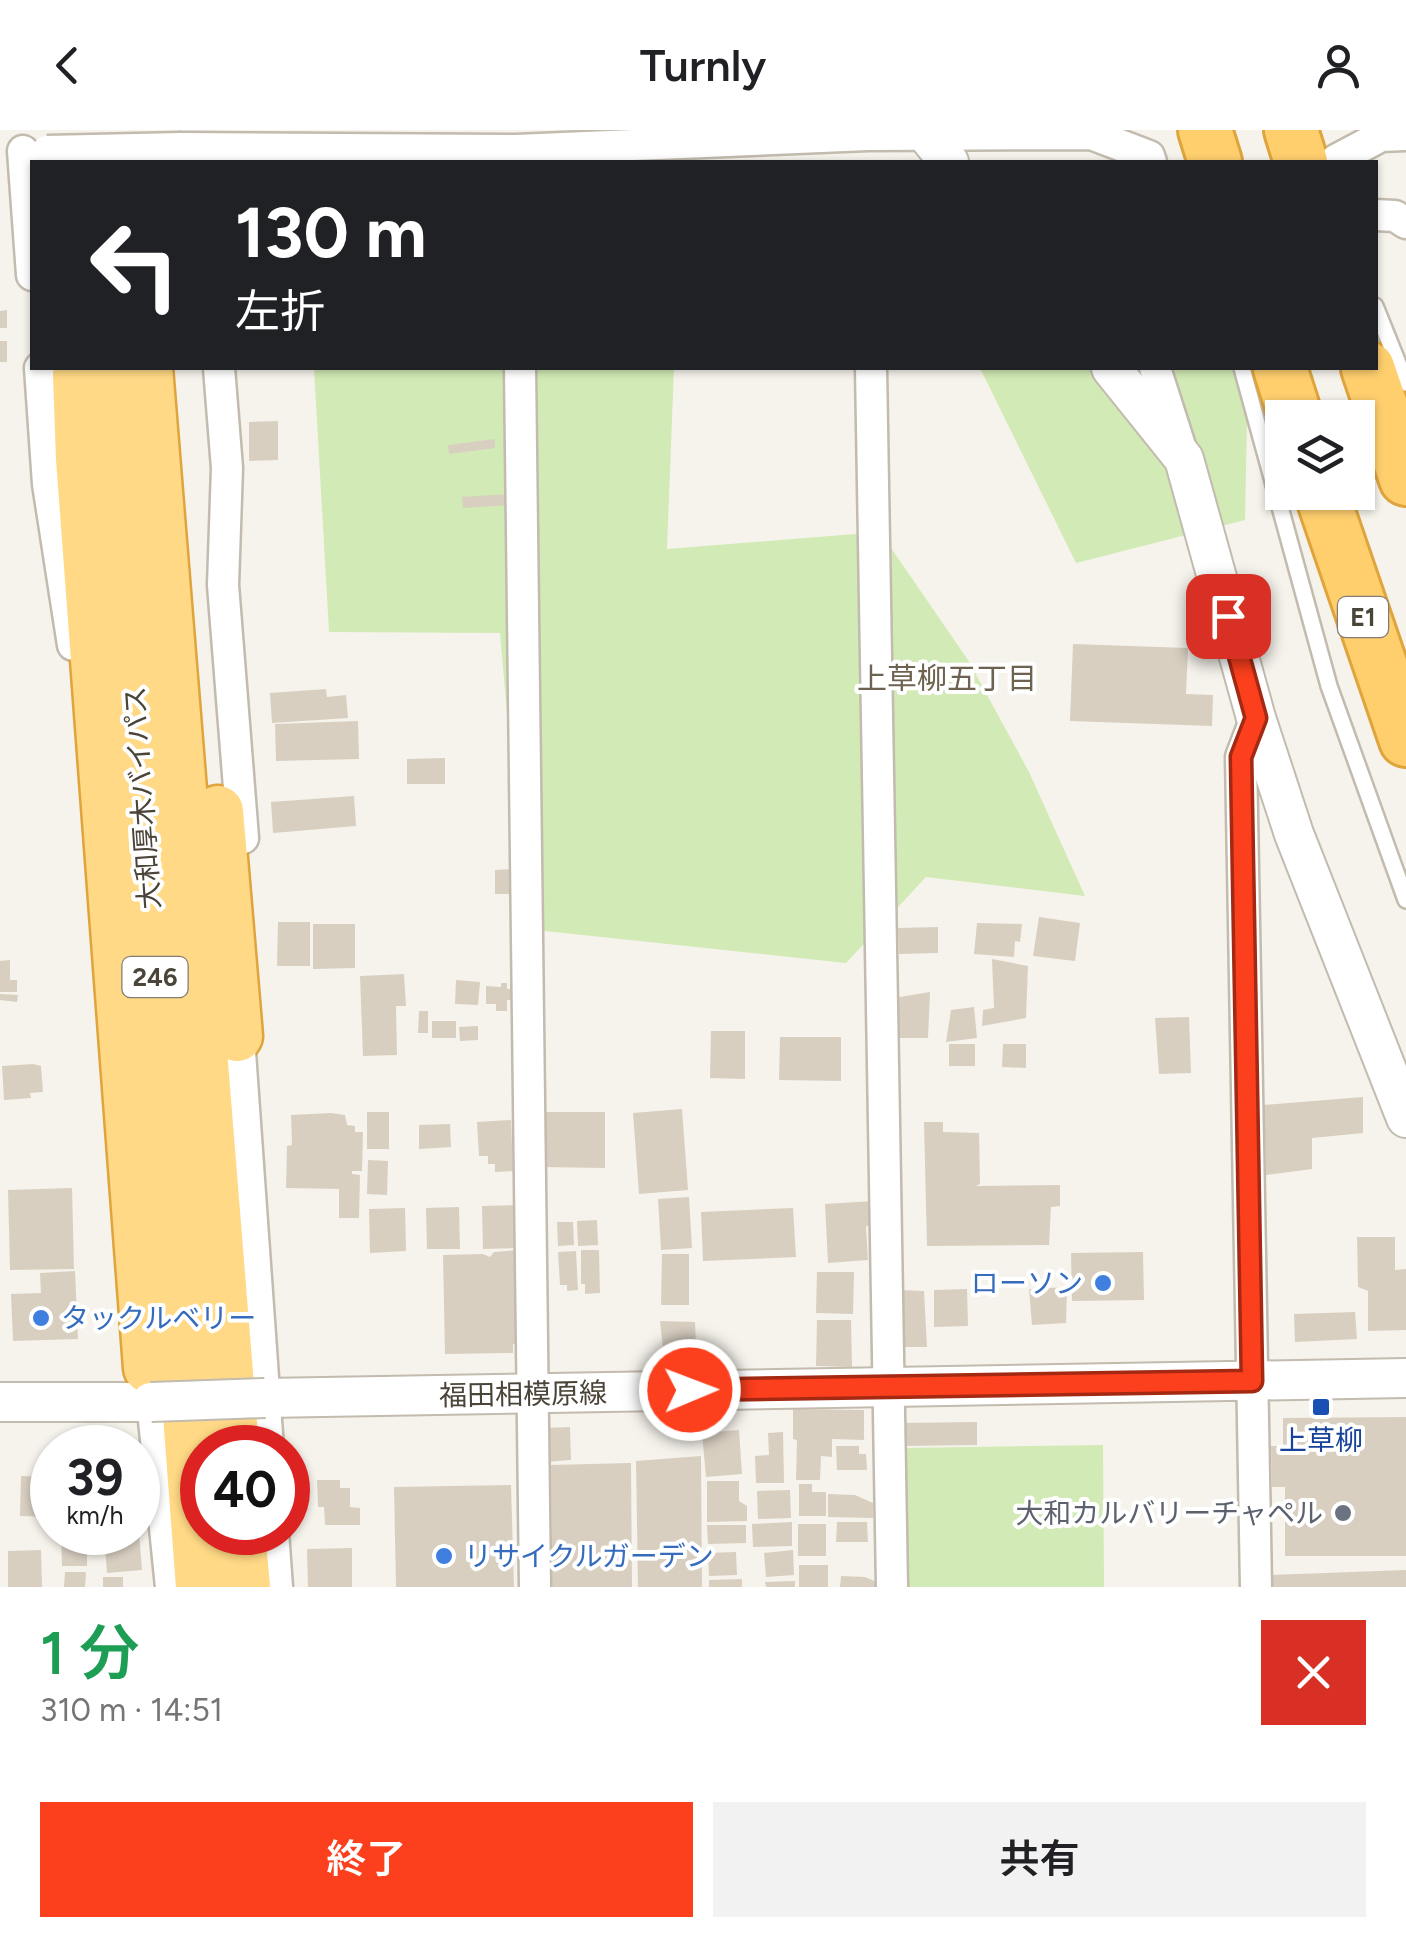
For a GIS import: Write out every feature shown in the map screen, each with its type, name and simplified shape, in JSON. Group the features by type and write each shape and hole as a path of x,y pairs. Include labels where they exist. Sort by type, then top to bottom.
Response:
{"highway":[{"path":"126,130 129,160"},
{"path":"1206,130 1214,160"},
{"path":"1291,130 1301,160"},
{"name":"246","path":"78,370 80,459 150,1385"},
{"name":"大和厚木バイパス","path":"109,370 200,1587"},
{"name":"大和厚木バイパス","path":"147,370 232,1425"},
{"path":"181,370 237,1036"},
{"path":"1281,370 1290,400"},
{"path":"1369,370 1406,479"},
{"name":"E1","path":"1328,510 1406,740"},
{"path":"242,1555 244,1587"}],"street":[{"path":"56,148 516,156 868,149 1091,134 1151,160"},
{"path":"1336,160 1381,136 1406,135"},
{"path":"1378,216 1395,216 1406,223"},
{"path":"40,370 48,484 73,648 118,1209 150,1385 172,1587"},
{"path":"219,370 227,468 223,585 248,907 237,1036 267,1425"},
{"path":"520,370 535,1587"},
{"path":"872,370 892,1587"},
{"path":"1113,370 1184,459"},
{"path":"1156,370 1256,718 1294,834 1406,1118"},
{"path":"1256,718 1241,757 1256,1587"},
{"name":"福田相模原線","path":"0,1402 150,1385 265,1398 1406,1378"},
{"path":"275,1555 277,1587"}],"lane":[{"path":"1378,313 1406,383"},
{"path":"1243,370 1329,686 1406,900"}],"green space":[{"path":"314,370 674,370 667,549 880,532 968,660 1029,772 1085,896 926,877 846,963 526,929 500,633 329,632"},
{"path":"981,370 1246,370 1245,520 1076,563"},
{"path":"1103,1445 1104,1587 905,1587 903,1448"}],"building":[{"path":"7,310 7,328 0,328 0,311"},
{"path":"0,341 7,341 7,362 0,362"},
{"path":"278,421 278,460 249,461 249,422"},
{"path":"495,439 495,448 449,454 448,445"},
{"path":"510,494 510,505 463,508 462,497"},
{"path":"1073,644 1188,648 1186,694 1213,695 1212,726 1070,721"},
{"path":"326,689 327,697 346,695 348,718 272,723 270,693"},
{"path":"358,721 359,759 276,761 275,724"},
{"path":"445,758 445,784 407,784 407,759"},
{"path":"354,796 356,826 273,833 271,802"},
{"path":"515,869 515,894 495,894 495,870"},
{"path":"1039,917 1080,923 1075,961 1033,956"},
{"path":"278,922 310,922 310,966 277,966"},
{"path":"977,923 1022,924 1014,957 974,954"},
{"path":"313,924 355,924 355,968 313,969"},
{"path":"938,927 938,953 899,954 898,928"},
{"path":"992,959 1028,966 1026,1018 982,1026 983,1010 994,1008"},
{"path":"10,960 10,980 17,980 17,992 0,992 0,961"},
{"path":"404,974 406,1006 396,1006 397,1055 363,1056 360,976"},
{"path":"456,980 480,982 478,1005 455,1004"},
{"path":"501,983 513,989 507,1011 496,1011 496,1004 486,1004 486,986 501,987"},
{"path":"930,992 928,1038 893,1038 894,998"},
{"path":"0,994 18,995 17,1002 0,1000"},
{"path":"974,1007 977,1038 946,1042 951,1010"},
{"path":"419,1011 428,1011 428,1033 418,1033"},
{"path":"1189,1017 1191,1073 1159,1074 1155,1018"},
{"path":"432,1021 456,1021 456,1038 432,1038"},
{"path":"478,1026 478,1040 460,1041 459,1027"},
{"path":"711,1031 745,1031 745,1079 710,1078"},
{"path":"780,1037 841,1037 841,1081 779,1080"},
{"path":"949,1044 975,1044 975,1066 949,1066"},
{"path":"1003,1044 1026,1044 1026,1068 1002,1067"},
{"path":"2,1066 41,1066 43,1092 30,1093 31,1098 4,1100"},
{"path":"1363,1097 1363,1133 1312,1138 1312,1169 1266,1175 1264,1105"},
{"path":"682,1109 688,1190 639,1194 633,1113"},
{"path":"367,1112 389,1112 389,1149 367,1149"},
{"path":"541,1112 605,1112 605,1168 541,1167"},
{"path":"291,1115 345,1115 347,1125 355,1126 355,1132 363,1132 362,1171 352,1171 360,1175 359,1218 339,1218 339,1189 286,1188 287,1146 292,1145"},
{"path":"511,1120 513,1171 495,1172 495,1164 488,1164 488,1156 479,1156 477,1122"},
{"path":"924,1122 943,1122 943,1132 979,1133 980,1184 976,1186 1060,1185 1060,1206 1051,1207 1049,1245 927,1246"},
{"path":"450,1124 451,1147 419,1149 419,1125"},
{"path":"368,1160 388,1161 387,1195 367,1194"},
{"path":"72,1188 74,1269 10,1270 8,1190"},
{"path":"689,1197 692,1248 661,1250 658,1199"},
{"path":"873,1201 875,1226 866,1226 868,1260 828,1263 825,1204"},
{"path":"516,1205 517,1248 483,1249 482,1206"},
{"path":"459,1207 460,1249 427,1249 426,1208"},
{"path":"405,1208 406,1251 370,1253 369,1209"},
{"path":"793,1208 796,1257 703,1261 701,1212"},
{"path":"597,1220 598,1245 578,1246 577,1221"},
{"path":"557,1222 573,1222 574,1245 558,1246"},
{"path":"1357,1237 1395,1237 1395,1270 1406,1269 1406,1330 1368,1331 1368,1291 1358,1287"},
{"path":"518,1250 527,1343 513,1344 513,1353 445,1354 443,1255 490,1257 494,1252"},
{"path":"581,1250 599,1250 600,1293 585,1294 585,1284 581,1284"},
{"path":"576,1251 578,1290 567,1291 567,1285 560,1285 558,1252"},
{"path":"1143,1252 1144,1300 1072,1301 1071,1253"},
{"path":"662,1254 689,1254 689,1305 661,1305"},
{"path":"75,1271 78,1339 13,1341 11,1294 41,1293 40,1273"},
{"path":"817,1272 854,1272 853,1314 816,1313"},
{"path":"1067,1287 1066,1323 1032,1325 1029,1289"},
{"path":"967,1289 968,1326 934,1327 934,1290"},
{"path":"898,1290 924,1291 927,1347 898,1347"},
{"path":"1355,1312 1357,1339 1295,1342 1294,1314"},
{"path":"817,1320 851,1320 852,1367 816,1366"},
{"path":"660,1321 695,1322 696,1346 663,1348"},
{"path":"793,1409 864,1410 864,1440 832,1439 832,1457 821,1456 820,1480 796,1480"},
{"path":"1406,1417 1406,1556 1285,1556 1285,1487 1272,1487 1271,1446 1283,1446 1283,1418"},
{"path":"977,1422 977,1445 899,1446 899,1423"},
{"path":"570,1427 571,1460 545,1462 544,1428"},
{"path":"739,1430 742,1474 706,1477 702,1433"},
{"path":"783,1432 784,1483 756,1483 755,1456 769,1455 768,1433"},
{"path":"836,1446 859,1446 859,1454 866,1454 867,1470 837,1470"},
{"path":"701,1456 702,1587 638,1587 636,1461"},
{"path":"631,1463 632,1587 552,1587 551,1465"},
{"path":"21,1476 30,1476 30,1516 20,1516"},
{"path":"317,1480 340,1480 340,1488 350,1488 350,1507 360,1508 360,1525 325,1525 324,1507 318,1507"},
{"path":"707,1481 739,1481 739,1501 747,1506 747,1521 707,1522"},
{"path":"799,1484 812,1484 812,1492 826,1492 826,1516 799,1516"},
{"path":"511,1485 514,1587 396,1587 394,1487"},
{"path":"790,1490 791,1518 758,1519 757,1491"},
{"path":"828,1494 855,1495 873,1503 873,1518 828,1517"},
{"path":"792,1522 792,1546 753,1547 752,1524"},
{"path":"837,1522 867,1522 868,1542 836,1542"},
{"path":"798,1524 826,1524 826,1556 798,1556"},
{"path":"707,1525 746,1525 746,1543 708,1544"},
{"path":"352,1548 352,1587 308,1587 310,1549"},
{"path":"30,1550 30,1555 41,1555 42,1587 8,1587 8,1551"},
{"path":"793,1550 794,1575 766,1577 764,1553"},
{"path":"736,1552 737,1575 709,1576 708,1553"},
{"path":"62,1555 87,1555 87,1566 62,1566"},
{"path":"106,1555 141,1555 142,1570 107,1573"},
{"path":"799,1565 828,1565 828,1587 799,1587"},
{"path":"1406,1570 1406,1587 1268,1587 1268,1575"},
{"path":"65,1572 86,1572 85,1587 64,1587"},
{"path":"841,1576 865,1577 879,1583 878,1587 840,1587"},
{"path":"103,1577 123,1577 123,1587 103,1587"},
{"path":"742,1579 742,1587 709,1587 709,1580"},
{"path":"795,1581 795,1587 766,1587 765,1582"}],"place":[{"name":"ローソン","path":"1103,1283"},
{"name":"タックルベリー","path":"41,1318"},
{"name":"上草柳","path":"1321,1407"},
{"name":"大和カルバリーチャペル","path":"1343,1513"},
{"name":"リサイクルガーデン","path":"444,1556"}],"district":[{"name":"上草柳五丁目","path":"947,678"}],"route":[{"path":"690,1390 1252,1381 1241,757 1256,718 1228,616"}]}
